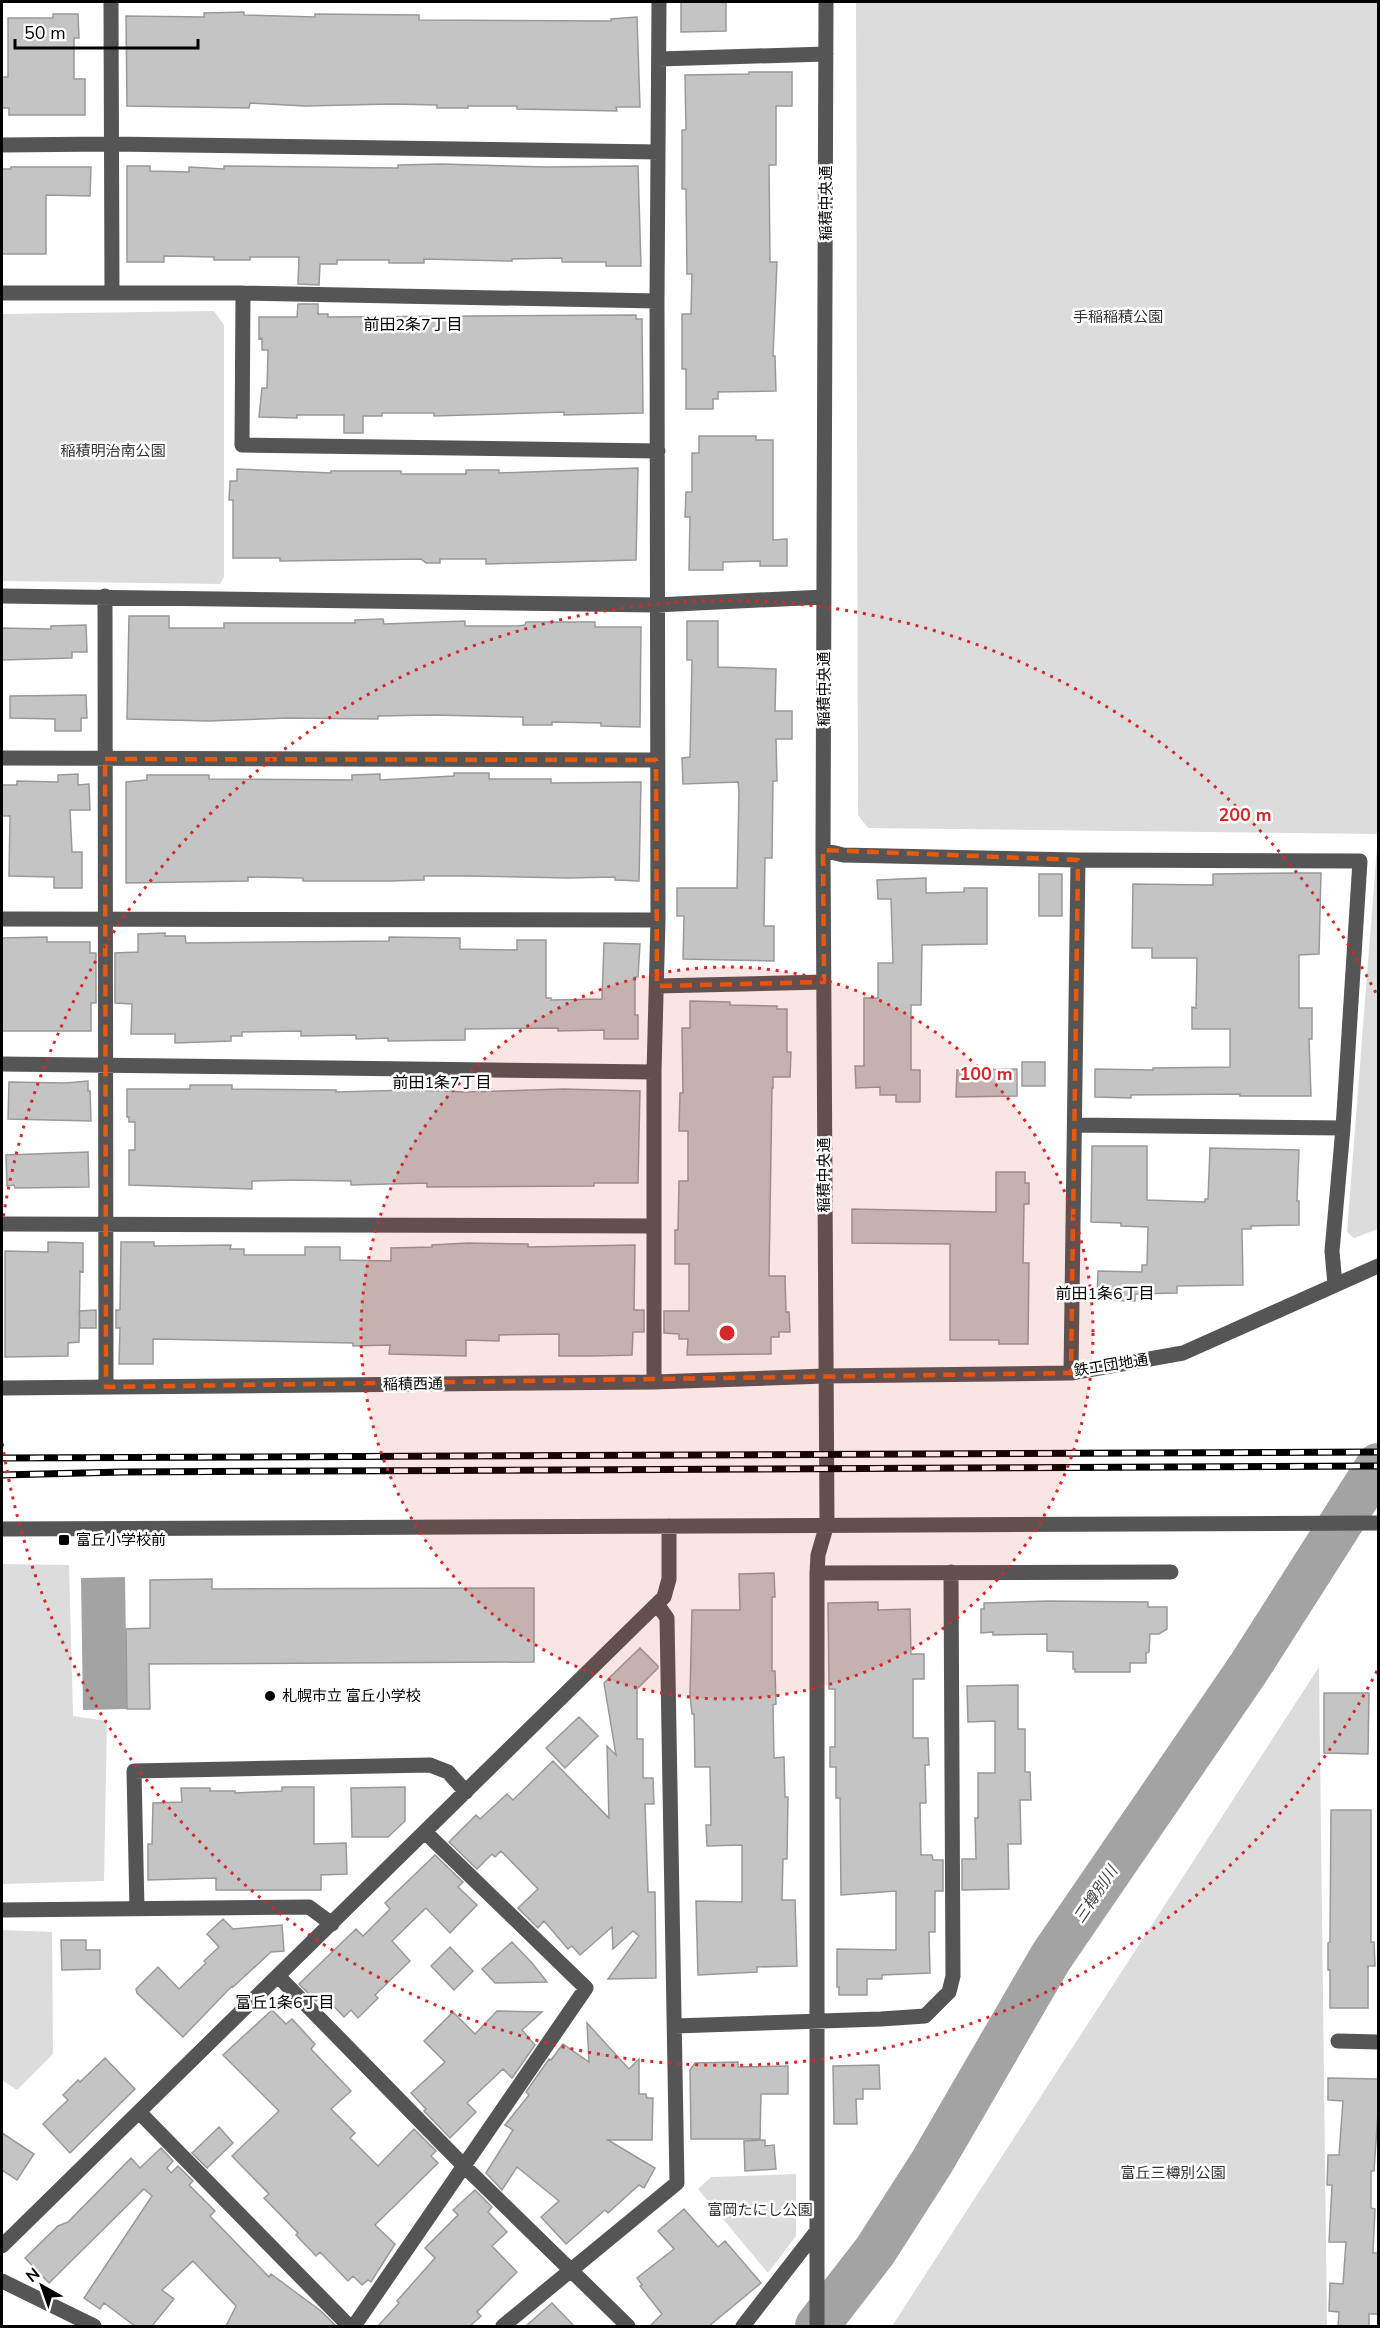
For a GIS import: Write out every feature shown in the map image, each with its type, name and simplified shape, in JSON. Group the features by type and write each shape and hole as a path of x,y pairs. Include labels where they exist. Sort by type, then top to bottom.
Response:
{"street":[{"path":"111,2 111,293"},
{"path":"654,1382 654,1072 658,920 656,760 659,2"},
{"name":"稲積中央通","path":"817,2326 817,1572 818,1555 826,1524 823,850 826,2"},
{"path":"659,59 826,54"},
{"path":"2,145 111,144 658,152"},
{"path":"2,293 243,293 657,301"},
{"path":"243,293 242,445 658,451"},
{"path":"2,596 657,605 824,597"},
{"path":"105,596 106,1387"},
{"path":"2,758 656,760"},
{"path":"823,850 843,855 1078,860 1359,861 1343,1128 1332,1251 1335,1285"},
{"path":"1071,1373 1078,860"},
{"path":"2,919 658,920"},
{"path":"657,986 824,982"},
{"path":"2,1064 654,1072"},
{"path":"1075,1125 1343,1128"},
{"path":"2,1224 654,1226"},
{"name":"鉄工団地通","path":"825,1376 1071,1373 1183,1353 1378,1266"},
{"name":"稲積西通","path":"2,1388 654,1382 825,1376"},
{"path":"2,1529 826,1524 1378,1524"},
{"path":"2,2246 664,1597 669,1579 669,1526"},
{"path":"817,1572 1171,1572"},
{"path":"675,2026 925,2016 950,1992 953,1976 951,1572"},
{"path":"503,2326 677,2183 667,1618 657,1604"},
{"path":"137,1909 134,1771 430,1765 448,1772 466,1792"},
{"path":"354,2326 586,1988 425,1832"},
{"path":"2,1910 309,1908 332,1924"},
{"path":"278,1977 464,2166 628,2326"},
{"path":"1338,2041 1378,2042"},
{"path":"139,2112 348,2326"},
{"path":"743,2326 816,2232"},
{"path":"2,2281 94,2326"}],"highlighted area":[{"path":"105,759 656,760 657,986 824,982 823,850 1078,860 1071,1373 106,1387"}],"green space":[{"name":"手稲稲積公園","path":"856,2 1378,2 1378,834 868,828 858,815"},
{"name":"稲積明治南公園","path":"214,311 224,325 224,577 220,584 2,581 2,314"},
{"path":"1378,834 1378,1229 1354,1238 1347,1232"},
{"path":"2,1564 69,1565 73,1716 107,1721 104,1881 2,1884"},
{"name":"富丘三樽別公園","path":"1319,1667 1327,2326 892,2326"},
{"path":"2,1930 52,1932 53,2054 17,2090 2,2080"},
{"name":"富岡たにし公園","path":"796,2174 796,2236 768,2273 698,2189 711,2177"}],"shaded area":[{"path":"125,1577 127,1709 83,1710 81,1578"}],"building":[{"path":"681,2 726,2 726,31 681,32"},
{"path":"244,12 244,15 315,17 315,14 419,15 419,20 611,21 611,19 637,17 640,107 616,107 617,111 517,109 517,106 437,108 437,105 391,104 305,106 250,103 249,108 127,106 126,16 204,17 204,13"},
{"path":"53,14 78,14 79,38 74,38 74,79 85,79 85,115 9,115 9,108 2,108 2,77 8,77 8,18 53,18"},
{"path":"749,72 792,72 792,106 776,106 776,165 769,165 770,262 777,262 773,356 775,356 776,391 718,392 718,399 713,399 713,409 686,409 686,369 682,369 682,314 691,314 692,274 687,274 686,189 682,189 682,130 686,130 685,75 749,74"},
{"path":"398,165 547,167 638,166 641,266 606,266 606,262 562,262 562,258 512,259 512,261 424,259 424,263 337,260 337,264 320,264 319,285 298,284 299,257 214,260 214,257 164,256 164,262 127,262 127,166 150,166 150,171 189,172 189,167 224,169 224,166 398,168"},
{"path":"11,167 91,167 90,196 46,195 46,254 2,254 2,169 11,169"},
{"path":"298,304 318,304 318,314 328,314 328,317 636,315 636,319 642,319 643,413 564,415 564,412 434,416 434,413 382,413 382,416 363,416 363,433 344,433 344,415 297,415 297,418 259,417 262,388 267,388 268,350 262,350 262,338 259,339 259,317 297,317"},
{"path":"699,436 756,436 756,440 773,440 773,540 787,539 787,566 760,566 760,561 723,562 723,570 689,570 690,517 685,517 686,492 692,492 692,453 699,453"},
{"path":"638,468 636,560 486,564 486,559 440,559 440,563 426,563 421,559 280,561 280,558 233,558 233,500 229,500 230,481 237,481 237,469 331,473 331,471 401,471 401,474 466,474 466,470 499,470 499,473"},
{"path":"129,616 169,616 169,628 224,628 224,623 355,623 355,620 383,619 384,624 465,621 465,626 518,626 525,625 526,622 595,622 595,627 641,627 640,727 552,722 552,725 523,725 523,717 433,715 378,716 378,719 288,718 208,721 127,719"},
{"path":"687,621 718,621 718,667 776,669 775,711 792,711 792,739 776,739 777,781 773,781 772,858 765,858 764,926 774,926 774,961 683,959 684,916 677,916 677,888 737,888 739,792 738,782 683,784 682,758 690,757 692,660 687,660"},
{"path":"86,625 87,652 72,652 72,658 2,660 2,628 51,629 51,626"},
{"path":"86,695 87,718 81,718 81,731 55,731 55,719 10,718 10,696"},
{"path":"454,773 489,773 489,779 551,779 551,783 641,782 639,881 615,880 615,877 424,876 424,880 390,881 303,881 303,878 248,877 248,881 126,883 126,782 147,780 147,775 209,775 209,779 352,780 352,775 380,774 380,780 454,776"},
{"path":"78,774 78,785 89,784 90,810 70,810 72,852 82,852 82,888 54,888 54,877 9,876 10,816 2,816 2,785 17,785 17,781 58,782 58,775"},
{"path":"1321,873 1319,954 1299,955 1299,1008 1312,1008 1312,1039 1309,1039 1311,1096 1240,1096 1240,1094 1095,1097 1095,1069 1153,1070 1153,1068 1230,1067 1230,1029 1192,1029 1192,1007 1196,1008 1197,958 1152,958 1152,948 1132,948 1133,884 1213,885 1213,874"},
{"path":"1039,874 1062,874 1062,916 1039,916"},
{"path":"926,878 926,893 964,892 964,888 987,888 987,944 922,945 921,1005 911,1005 911,1070 920,1070 920,1102 896,1102 896,1095 880,1095 880,1087 856,1088 855,1066 864,1066 864,998 878,998 878,963 893,963 891,899 878,899 877,880"},
{"path":"165,933 165,936 185,936 186,943 389,941 389,937 460,938 460,949 517,950 517,940 546,940 546,998 551,998 551,1000 602,999 604,943 640,944 638,977 635,977 635,1015 638,1015 638,1039 604,1039 604,1030 558,1031 558,1028 465,1029 465,1040 388,1041 388,1038 356,1039 356,1035 301,1036 301,1031 242,1032 242,1036 231,1036 231,1041 175,1043 175,1034 131,1034 132,1004 115,1003 115,953 138,952 138,934"},
{"path":"47,937 47,942 90,942 90,953 96,953 96,1003 91,1003 91,1031 2,1031 2,938"},
{"path":"690,1001 730,1002 730,1005 777,1006 777,1009 787,1009 787,1052 791,1052 790,1077 773,1077 772,1088 769,1276 785,1276 786,1312 789,1312 790,1332 779,1332 779,1337 771,1337 771,1354 687,1355 688,1339 679,1339 679,1334 664,1333 664,1311 689,1311 689,1264 675,1264 675,1230 678,1230 679,1181 688,1181 688,1131 679,1131 680,1093 683,1093 682,1028 690,1028"},
{"path":"1022,1062 1045,1062 1045,1086 1022,1086"},
{"path":"1017,1069 1017,1096 956,1097 957,1070"},
{"path":"88,1081 91,1121 8,1119 9,1082"},
{"path":"190,1085 232,1085 232,1089 336,1090 336,1092 564,1089 640,1091 638,1183 594,1183 594,1186 427,1187 427,1183 351,1185 351,1181 293,1180 252,1181 252,1189 129,1185 129,1150 135,1150 135,1122 129,1122 129,1117 127,1117 127,1089 190,1089"},
{"path":"1092,1146 1147,1146 1147,1200 1205,1202 1205,1199 1208,1199 1210,1148 1299,1150 1297,1201 1299,1201 1299,1225 1251,1226 1251,1229 1242,1229 1243,1285 1177,1286 1177,1293 1135,1294 1135,1301 1097,1300 1098,1271 1142,1272 1142,1265 1147,1265 1148,1227 1091,1222"},
{"path":"88,1152 89,1187 15,1188 14,1185 7,1186 6,1155"},
{"path":"996,1172 1025,1172 1025,1183 1029,1183 1029,1204 1024,1204 1023,1263 1029,1263 1028,1344 999,1344 999,1340 950,1340 950,1244 852,1243 852,1209 996,1212"},
{"path":"48,1242 83,1243 83,1272 80,1271 79,1342 68,1343 68,1356 5,1357 5,1251 48,1252"},
{"path":"121,1242 154,1242 154,1246 231,1245 230,1249 244,1249 244,1255 305,1255 305,1247 340,1247 340,1260 391,1261 391,1248 432,1247 432,1245 528,1244 528,1247 635,1245 634,1310 644,1310 644,1332 633,1332 632,1355 593,1356 559,1356 559,1334 499,1335 499,1341 466,1340 466,1356 389,1354 390,1345 353,1346 353,1343 153,1339 153,1364 119,1364 120,1328 116,1328 116,1310 120,1310"},
{"path":"96,1310 96,1328 80,1328 79,1311"},
{"path":"774,1573 772,1671 775,1671 776,1704 773,1705 774,1758 784,1757 785,1797 788,1797 787,1859 783,1859 782,1900 795,1900 797,1966 757,1967 757,1972 698,1975 696,1901 742,1902 742,1845 707,1846 706,1825 711,1825 710,1767 695,1767 694,1714 692,1714 690,1695 692,1610 740,1610 739,1574"},
{"path":"212,1579 212,1589 534,1588 534,1662 149,1664 150,1709 127,1709 126,1629 150,1628 150,1580"},
{"path":"878,1602 878,1610 910,1609 911,1654 924,1654 924,1679 913,1679 913,1738 928,1738 929,1765 925,1765 926,1803 920,1803 921,1855 932,1855 933,1860 943,1860 943,1891 935,1891 935,1932 929,1932 930,1973 882,1975 882,1979 867,1979 867,1995 839,1995 837,1949 896,1950 896,1891 841,1895 840,1798 836,1798 836,1767 830,1767 830,1747 835,1747 835,1689 829,1689 828,1603"},
{"path":"1148,1602 1148,1607 1167,1607 1167,1629 1159,1634 1150,1634 1146,1663 1130,1663 1130,1672 1075,1672 1073,1652 1047,1651 1047,1634 993,1635 993,1632 981,1633 981,1609 984,1609 984,1603"},
{"path":"640,1648 658,1666 637,1689 637,1739 643,1739 643,1778 653,1778 654,1804 645,1804 648,1892 655,1892 656,1978 608,1979 639,1936 633,1931 613,1949 612,1927 580,1955 572,1946 568,1949 544,1921 538,1928 518,1908 538,1889 501,1851 495,1857 492,1854 477,1869 449,1842 476,1815 480,1819 507,1794 513,1800 553,1761 609,1818 607,1746 616,1755 604,1683"},
{"path":"1018,1685 1018,1729 1025,1729 1025,1772 1030,1772 1031,1800 1020,1800 1021,1844 1008,1844 1009,1889 962,1890 962,1859 976,1859 975,1818 978,1818 978,1773 995,1773 995,1721 968,1722 967,1686"},
{"path":"1324,1693 1369,1693 1368,1754 1324,1753"},
{"path":"579,1717 598,1736 565,1768 546,1748"},
{"path":"282,1787 314,1787 314,1844 346,1843 347,1874 321,1875 321,1890 216,1890 216,1878 148,1880 148,1844 152,1844 153,1803 182,1802 181,1788 210,1788 210,1791 235,1791 235,1793 282,1791"},
{"path":"405,1787 405,1821 388,1837 352,1837 351,1788"},
{"path":"1331,1810 1371,1810 1371,1942 1374,1942 1375,1966 1368,1966 1368,2008 1330,2008 1328,1943 1330,1942"},
{"path":"435,1855 463,1882 458,1887 477,1905 450,1933 426,1908 392,1941 410,1961 375,1995 378,1998 358,2018 351,2010 344,2017 323,1995 316,2001 299,1984 356,1929 363,1936 390,1909 385,1903"},
{"path":"223,1919 233,1929 282,1925 284,1951 271,1952 232,1986 183,2037 137,1993 136,1989 158,1967 179,1989 219,1947 207,1934"},
{"path":"61,1940 86,1940 86,1950 100,1950 100,1969 62,1970"},
{"path":"512,1942 547,1982 495,1983 482,1969"},
{"path":"450,1947 473,1971 454,1990 431,1966"},
{"path":"272,2010 286,2024 292,2019 315,2044 311,2049 351,2091 331,2109 355,2133 350,2138 378,2166 414,2129 436,2151 431,2156 438,2163 375,2225 395,2244 371,2282 368,2280 362,2285 353,2276 348,2281 320,2252 316,2256 296,2235 298,2233 264,2198 269,2194 232,2156 279,2111 223,2055"},
{"path":"497,2011 542,2012 522,2030 535,2045 512,2078 503,2069 467,2103 476,2112 450,2138 424,2111 426,2109 411,2093 445,2062 424,2041 453,2012 475,2034"},
{"path":"587,2023 629,2069 639,2059 639,2094 646,2094 647,2098 653,2098 652,2140 608,2140 655,2168 644,2188 639,2185 608,2213 605,2210 566,2244 541,2217 559,2201 517,2167 502,2190 486,2173 513,2130 505,2125 529,2095 526,2092 549,2059 551,2060 563,2044 589,2062"},
{"path":"105,2058 135,2089 70,2153 43,2124 68,2100 63,2095"},
{"path":"738,2062 738,2067 788,2066 788,2094 761,2094 760,2139 691,2139 690,2070 695,2063"},
{"path":"879,2065 880,2089 863,2089 863,2099 856,2099 857,2124 834,2124 833,2066"},
{"path":"1328,2078 1378,2079 1374,2171 1371,2171 1371,2208 1375,2209 1373,2253 1378,2253 1378,2314 1369,2314 1369,2326 1338,2326 1339,2312 1329,2311 1330,2283 1343,2284 1346,2242 1329,2242 1332,2185 1327,2185 1328,2155 1339,2155 1343,2101 1328,2100"},
{"path":"219,2127 233,2143 207,2168 192,2153"},
{"path":"2,2133 34,2154 17,2180 2,2170"},
{"path":"765,2140 765,2146 774,2145 776,2169 745,2171 744,2141"},
{"path":"161,2148 173,2161 167,2168 171,2173 178,2166 193,2181 189,2185 215,2211 210,2216 269,2277 271,2274 321,2311 336,2326 226,2326 236,2306 193,2261 162,2290 174,2299 152,2326 135,2326 104,2303 100,2309 84,2298 152,2196 144,2189 49,2283 25,2258 58,2226 68,2222 131,2158 140,2168"},
{"path":"475,2190 492,2207 488,2212 507,2232 492,2246 517,2272 477,2312 481,2316 470,2326 378,2326 435,2258 425,2248 458,2215 453,2210"},
{"path":"684,2209 718,2247 725,2241 761,2283 709,2326 650,2326 662,2314 640,2286 642,2285 637,2278 674,2249 658,2231"},
{"path":"552,2303 574,2326 526,2326"}],"waterway":[{"name":"三樽別川","path":"817,2326 875,2251 932,2162 1051,1957 1248,1669 1378,1465"}],"railway":[{"path":"2,1458 1378,1452"},
{"path":"2,1475 123,1472 1378,1466"}],"place":[{"name":"富丘小学校前","path":"64,1540"},
{"name":"札幌市立 富丘小学校","path":"270,1696"}],"district":[{"name":"前田2条7丁目","path":"413,324"},
{"name":"前田1条7丁目","path":"442,1082"},
{"name":"前田1条6丁目","path":"1105,1293"},
{"name":"富丘1条6丁目","path":"285,2002"}]}
